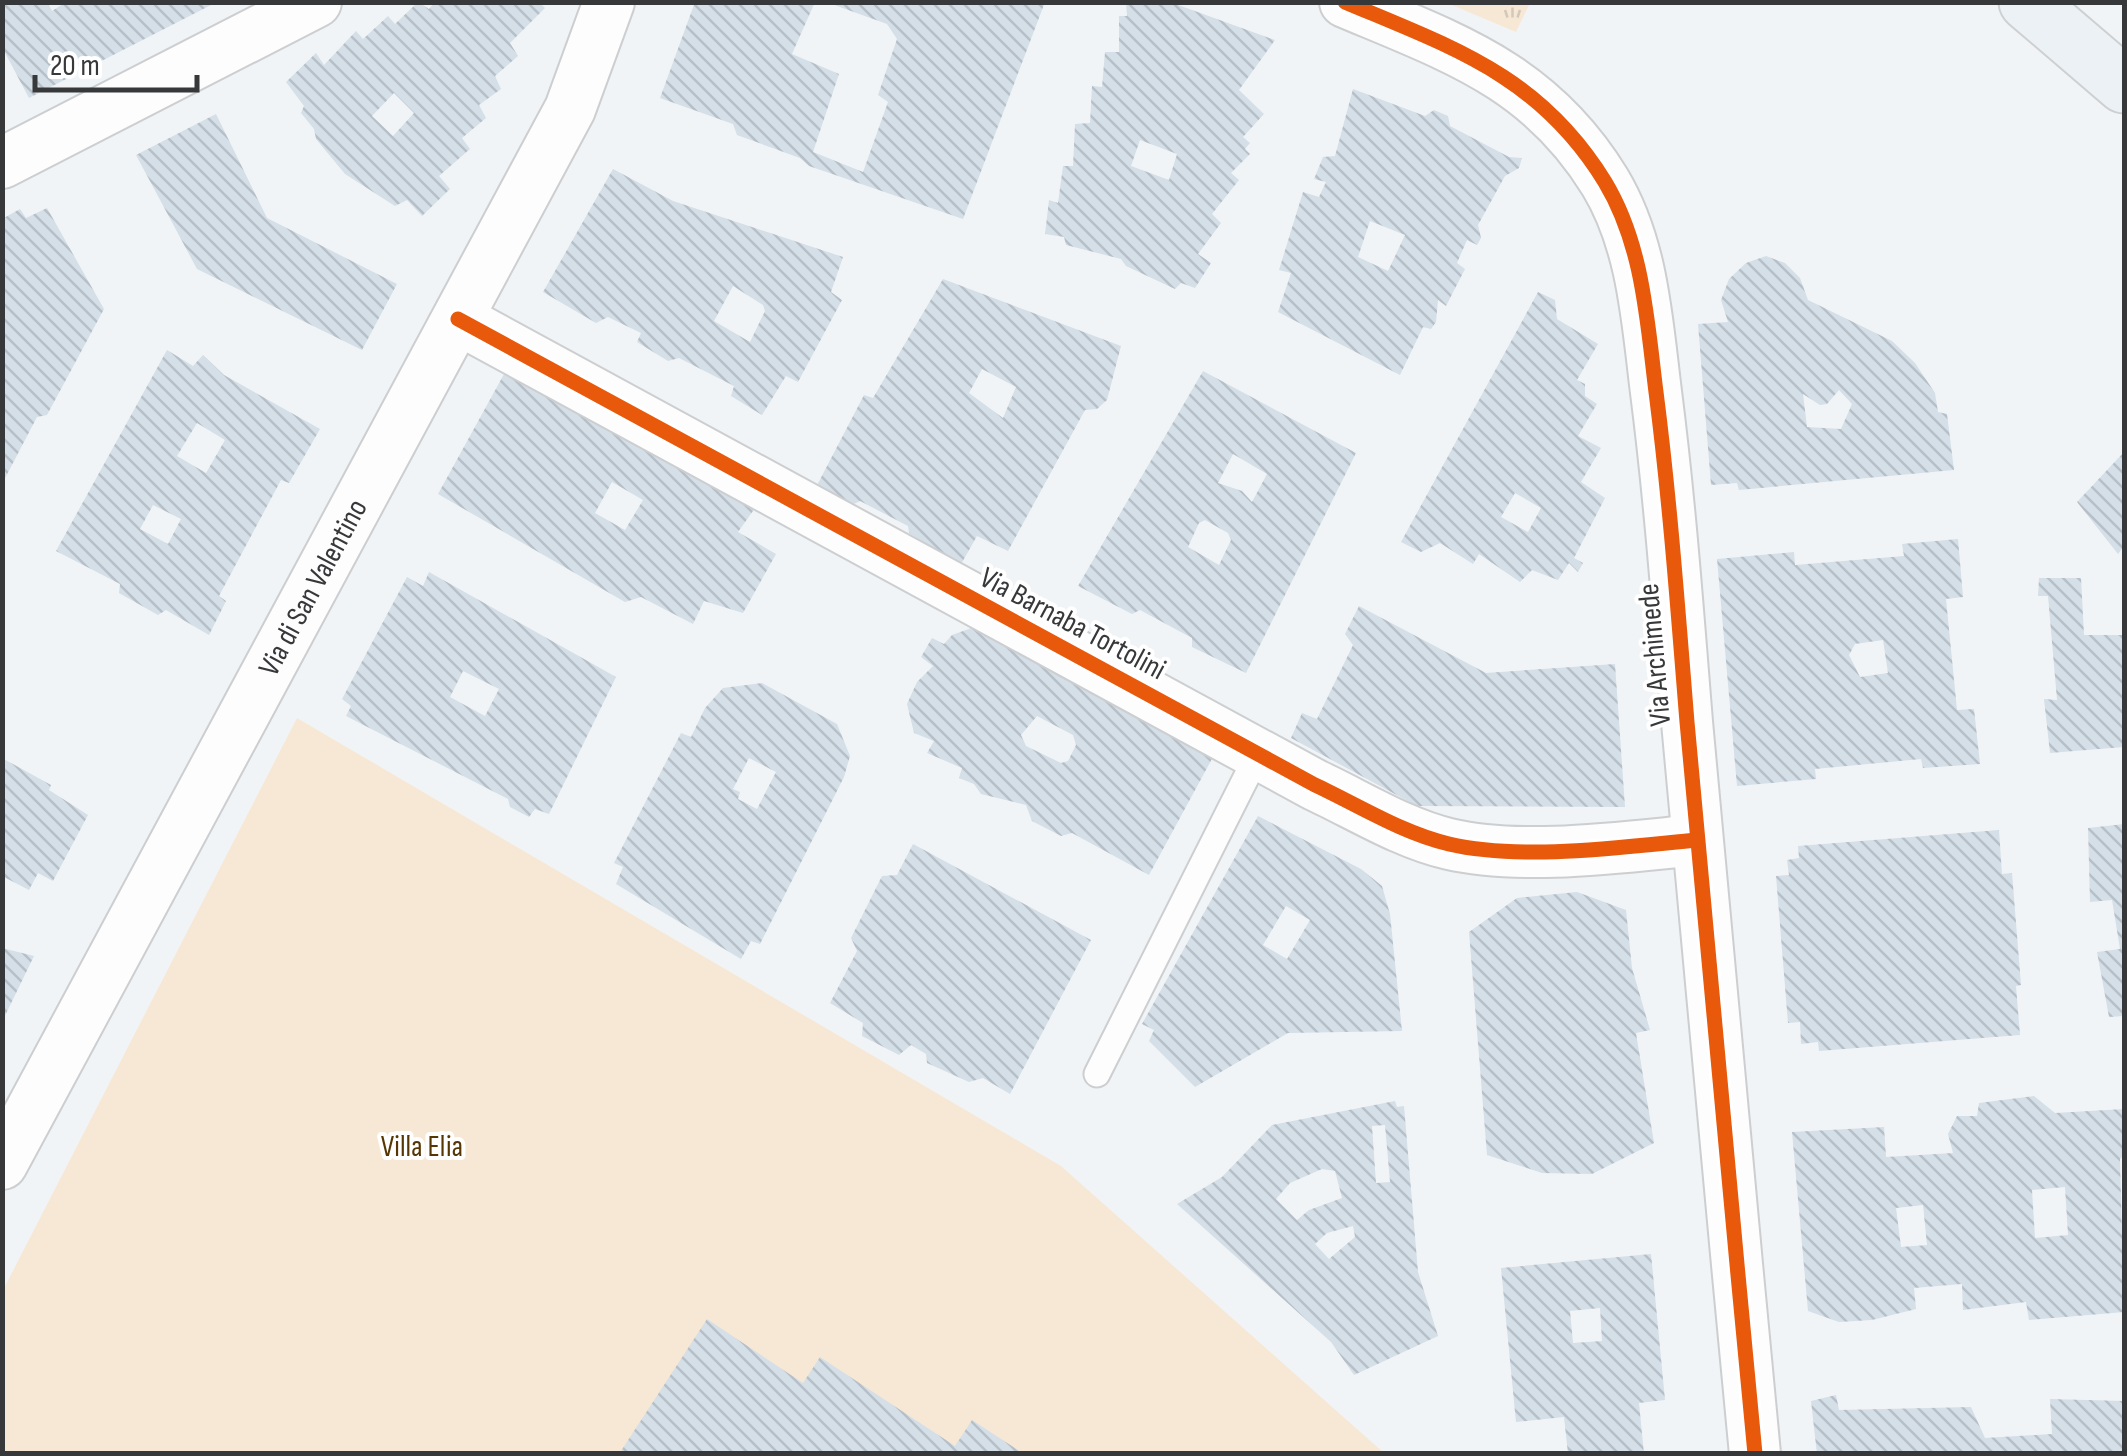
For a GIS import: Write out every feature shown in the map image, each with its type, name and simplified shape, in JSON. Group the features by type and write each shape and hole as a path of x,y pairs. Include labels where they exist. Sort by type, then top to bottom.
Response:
{"main road":[{"path":"2027,2 2124,84"}],"street":[{"path":"2,163 316,2"},
{"name":"Via di San Valentino","path":"2,1164 570,109 609,2"},
{"name":"Via Archimede","path":"1345,2 1497,71 1534,95 1567,128 1618,208 1644,293 1667,474 1755,1454"},
{"name":"Via Barnaba Tortolini","path":"458,320 1377,816 1452,845 1552,850 1697,840"}],"lane":[{"path":"1097,1074 1258,754"}],"green space":[{"path":"1447,3 1530,3 1516,32"},
{"name":"Villa Elia","path":"297,718 1061,1166 1384,1453 3,1453 2,1292"}],"building":[{"path":"2,2 47,2 52,11 66,2 217,2 29,98 2,47"},
{"path":"418,2 429,9 435,2 539,2 545,8 510,43 518,56 495,76 501,89 479,105 486,118 462,138 470,149 439,176 450,189 422,216 407,200 395,206 345,174 316,139 314,129 301,113 304,106 286,82 316,53 324,65 356,31 363,39 388,16 395,24","holes":["394,93 414,113 393,136 372,116"]},
{"path":"695,2 815,2 792,54 839,74 813,152 863,172 888,102 878,95 897,39 887,24 826,2 1045,2 963,219 809,166 800,158 737,135 733,124 660,98"},
{"path":"1126,2 1170,2 1275,40 1239,90 1264,114 1243,137 1250,143 1245,149 1250,154 1231,173 1239,180 1212,214 1221,223 1198,254 1211,263 1195,288 1181,283 1175,289 1126,266 1121,259 1066,245 1064,237 1045,234 1049,200 1058,203 1063,166 1073,166 1075,124 1090,123 1092,86 1102,87 1105,52 1119,52 1119,16 1127,16","holes":["1140,140 1177,154 1169,180 1131,166"]},
{"path":"1353,89 1425,116 1434,110 1448,116 1450,126 1509,157 1522,158 1519,168 1505,176 1478,225 1481,238 1477,245 1467,240 1457,263 1465,269 1446,306 1438,300 1436,322 1431,329 1423,327 1400,375 1278,312 1291,273 1279,270 1303,192 1319,197 1326,182 1314,179 1323,157 1335,156","holes":["1370,221 1405,235 1388,271 1358,257"]},
{"path":"216,114 267,218 397,284 362,350 197,269 136,155"},
{"path":"613,169 673,201 843,257 831,292 842,300 798,382 786,376 762,415 731,396 734,386 679,358 668,361 637,342 641,333 608,317 596,323 543,292","holes":["733,286 763,305 765,311 750,342 714,321"]},
{"path":"47,208 104,309 47,415 37,417 2,484 2,219 20,209 26,218"},
{"path":"1766,256 1785,263 1800,278 1808,300 1892,341 1915,363 1935,393 1938,412 1947,414 1954,470 1739,490 1737,483 1711,485 1698,324 1728,322 1721,300 1729,279 1746,263","holes":["1839,390 1852,404 1841,429 1807,427 1803,394 1820,405 1827,404"]},
{"path":"943,279 1121,346 1107,400 1097,409 1085,410 1008,551 977,536 960,566 909,533 908,526 860,501 848,507 814,491 864,395 873,398","holes":["982,369 1016,387 1003,418 969,393"]},
{"path":"1538,292 1555,300 1557,319 1598,344 1577,380 1585,384 1585,396 1597,404 1578,436 1601,448 1581,482 1605,498 1574,558 1583,563 1578,572 1569,563 1558,580 1532,570 1520,582 1479,554 1473,564 1440,543 1421,552 1401,542","holes":["1515,493 1541,508 1528,532 1501,517"]},
{"path":"167,350 193,366 203,355 224,375 320,429 289,483 281,480 219,596 226,601 209,635 166,610 158,615 119,593 120,584 56,551","holes":["197,423 225,440 206,473 177,456","153,505 181,519 168,544 140,529"]},
{"path":"509,365 758,504 738,532 776,554 743,613 704,601 693,624 641,597 625,602 438,494","holes":["612,482 643,500 625,530 595,513"]},
{"path":"1203,371 1356,453 1246,673 1192,647 1192,638 1140,610 1132,614 1078,586","holes":["1233,454 1267,474 1252,502 1242,491 1218,483","1205,520 1228,533 1231,540 1219,565 1188,547 1199,523"]},
{"path":"2124,452 2124,546 2118,554 2077,502"},
{"path":"1958,539 1963,597 1946,599 1957,710 1974,709 1980,764 1923,768 1921,759 1815,769 1816,779 1737,786 1717,559 1794,552 1795,565 1904,556 1902,544","holes":["1883,640 1888,673 1860,677 1849,655 1855,644"]},
{"path":"429,572 616,677 549,814 535,809 529,817 510,807 508,799 346,716 351,706 342,699 407,577 423,586","holes":["463,671 499,689 485,716 450,697"]},
{"path":"2039,578 2081,578 2084,635 2124,635 2124,747 2050,753 2044,699 2057,700 2048,596 2038,596"},
{"path":"1359,606 1486,673 1615,664 1625,807 1417,806 1291,738 1302,713 1317,719 1353,645 1345,634"},
{"path":"977,626 1213,757 1149,875 1072,833 1061,836 1032,821 1026,805 981,794 974,784 959,778 962,768 927,753 934,741 914,733 907,704 917,682 933,666 921,657 932,638 944,644 952,635","holes":["1037,716 1073,735 1076,745 1068,761 1061,763 1026,746 1021,735"]},
{"path":"762,683 837,724 850,756 844,777 760,944 751,941 741,959 616,884 623,867 614,863 681,733 691,737 705,708 723,688","holes":["749,758 776,772 757,809 738,799 740,792 733,789"]},
{"path":"2,758 51,785 49,790 88,815 53,881 38,873 29,890 2,876"},
{"path":"1258,816 1361,869 1382,886 1390,914 1402,1031 1288,1033 1195,1087 1149,1041 1154,1030 1142,1024","holes":["1286,906 1310,920 1287,959 1263,945"]},
{"path":"2124,824 2124,1016 2109,1017 2097,952 2120,949 2112,900 2090,902 2088,828"},
{"path":"1999,830 2002,874 2012,873 2021,985 2016,986 2020,1035 1819,1051 1818,1042 1801,1044 1800,1022 1788,1023 1776,876 1789,875 1787,860 1799,858 1798,846"},
{"path":"913,844 1091,940 1010,1094 983,1078 969,1082 927,1063 926,1054 911,1045 899,1055 862,1036 863,1023 830,1003 857,951 851,938 882,876 897,875"},
{"path":"1577,892 1626,910 1632,968 1650,1030 1636,1033 1654,1143 1592,1174 1542,1173 1487,1155 1469,932 1517,898"},
{"path":"2,948 34,956 2,1022"},
{"path":"2034,1096 2055,1113 2124,1109 2124,1155 2120,1159 2124,1312 2029,1320 2026,1302 1963,1310 1962,1284 1914,1288 1916,1309 1872,1320 1839,1322 1808,1311 1792,1132 1884,1127 1886,1157 1953,1153 1948,1134 1957,1116 1977,1116 1979,1103","holes":["2065,1187 2068,1235 2035,1238 2032,1190","1923,1205 1927,1245 1901,1247 1896,1208"]},
{"path":"1395,1101 1397,1107 1404,1106 1418,1272 1438,1336 1354,1375 1331,1342 1177,1204 1222,1177 1272,1125","holes":["1385,1125 1390,1182 1376,1183 1372,1126","1322,1169 1335,1171 1342,1198 1309,1210 1297,1220 1276,1199 1290,1183","1353,1226 1355,1237 1329,1259 1315,1244 1327,1233"]},
{"path":"1651,1254 1665,1400 1639,1403 1644,1454 1568,1454 1564,1417 1516,1422 1501,1268","holes":["1600,1308 1602,1341 1573,1343 1570,1311"]},
{"path":"707,1319 803,1383 820,1357 955,1446 972,1420 1024,1454 619,1454"},
{"path":"1836,1395 1839,1410 1971,1407 1985,1438 2052,1434 2050,1399 2124,1401 2124,1454 1817,1454 1811,1401"}],"cycle path":[{"path":"1345,2 1458,51 1523,91 1580,146 1605,182 1628,231 1646,311 1665,474 1755,1454"},
{"path":"458,319 1315,785 1414,833 1449,844 1508,852 1573,851 1697,840"}]}
